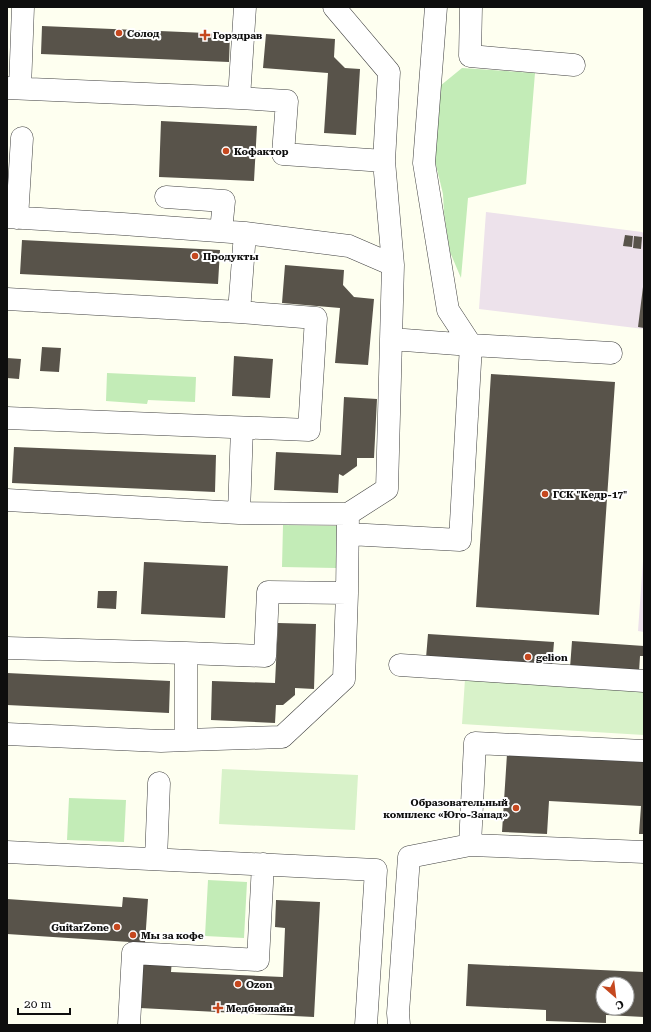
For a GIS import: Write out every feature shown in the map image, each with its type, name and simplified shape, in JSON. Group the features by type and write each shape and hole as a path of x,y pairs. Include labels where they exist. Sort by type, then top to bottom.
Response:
{"lane":[{"path":"23,7 13,88 287,101 283,154 384,161"},
{"path":"239,98 245,7"},
{"path":"7,734 161,741 282,737 344,679 348,524 387,489 393,265 384,161 389,72 334,7"},
{"path":"7,500 239,513 348,524 460,540 472,345 448,310 424,163 436,7"},
{"path":"471,7 470,56 574,65"},
{"path":"22,138 12,217 245,233 349,246 393,265"},
{"path":"166,196 224,201 221,231"},
{"path":"239,312 245,233"},
{"path":"7,299 239,312 316,318 309,430 7,418"},
{"path":"391,339 611,353"},
{"path":"239,513 242,428"},
{"path":"7,648 265,656 268,592 347,593"},
{"path":"186,653 186,740"},
{"path":"400,665 644,681"},
{"path":"470,845 475,743 644,751"},
{"path":"156,859 159,783"},
{"path":"399,1025 398,1013 409,857 470,845 644,852"},
{"path":"7,852 376,870 366,1025"},
{"path":"129,1025 133,952 258,960 263,864"}],"shaded area":[{"path":"486,212 642,232 644,234 644,329 479,309"},
{"path":"644,547 644,632 638,631"}],"green space":[{"path":"462,68 535,73 526,184 468,198 461,278 450,252 444,213 443,194 435,161 440,86"},
{"path":"107,373 196,377 195,402 148,400 147,404 106,401"},
{"path":"283,525 337,526 336,568 282,567"},
{"path":"465,679 644,691 644,735 462,724"},
{"path":"222,769 358,775 355,830 219,824"},
{"path":"69,798 126,800 124,842 67,840"},
{"path":"208,880 247,882 244,938 205,936"}],"building":[{"path":"42,26 230,34 229,62 41,54"},
{"path":"266,34 335,39 334,57 345,68 360,69 356,135 324,133 328,73 263,68"},
{"path":"161,121 257,126 254,181 159,177"},
{"path":"625,235 633,236 632,247 623,246"},
{"path":"634,236 642,237 641,249 633,248"},
{"path":"22,240 220,250 218,284 20,274"},
{"path":"285,265 344,270 343,285 354,297 374,299 368,365 335,363 340,308 282,303"},
{"path":"644,287 644,328 638,327"},
{"path":"42,347 61,348 59,372 40,371"},
{"path":"234,356 273,359 270,398 232,396"},
{"path":"7,358 21,359 19,379 7,378"},
{"name":"ГСК \"Кедр-17\"","path":"491,374 615,382 599,615 476,607"},
{"path":"344,397 377,399 374,458 357,458 357,466 343,476 339,474 338,493 274,490 276,452 341,455"},
{"path":"14,447 216,455 215,492 12,483"},
{"path":"144,562 228,566 225,618 141,614"},
{"path":"98,591 117,591 116,609 97,608"},
{"path":"278,623 316,624 314,689 295,688 295,695 283,705 276,705 275,723 211,720 212,681 275,683"},
{"path":"428,634 554,642 552,666 426,658"},
{"path":"572,641 644,646 644,656 640,656 639,672 570,668"},
{"path":"7,673 170,681 169,713 7,705"},
{"path":"507,754 644,762 644,834 639,834 641,806 549,801 547,834 502,832"},
{"path":"123,897 148,899 145,943 7,934 7,899 122,907"},
{"path":"276,900 320,902 314,1017 140,1008 143,958 172,959 171,972 283,977 285,928 275,927"},
{"path":"468,964 644,972 644,1017 625,1016 635,1016 635,976 595,976 595,1016 606,1016 606,1023 546,1021 546,1010 466,1006"}],"place":[{"name":"Солод","path":"119,33"},
{"name":"Горздрав","path":"205,35"},
{"name":"Кофактор","path":"226,151"},
{"name":"Продукты","path":"195,256"},
{"name":"ГСК \"Кедр-17\"","path":"545,494"},
{"name":"gelion","path":"528,657"},
{"name":"Образовательный комплекс «Юго-Запад»","path":"516,808"},
{"name":"GuitarZone","path":"117,927"},
{"name":"Мы за кофе","path":"133,935"},
{"name":"Ozon","path":"238,984"},
{"name":"Медбиолайн","path":"218,1008"}]}
